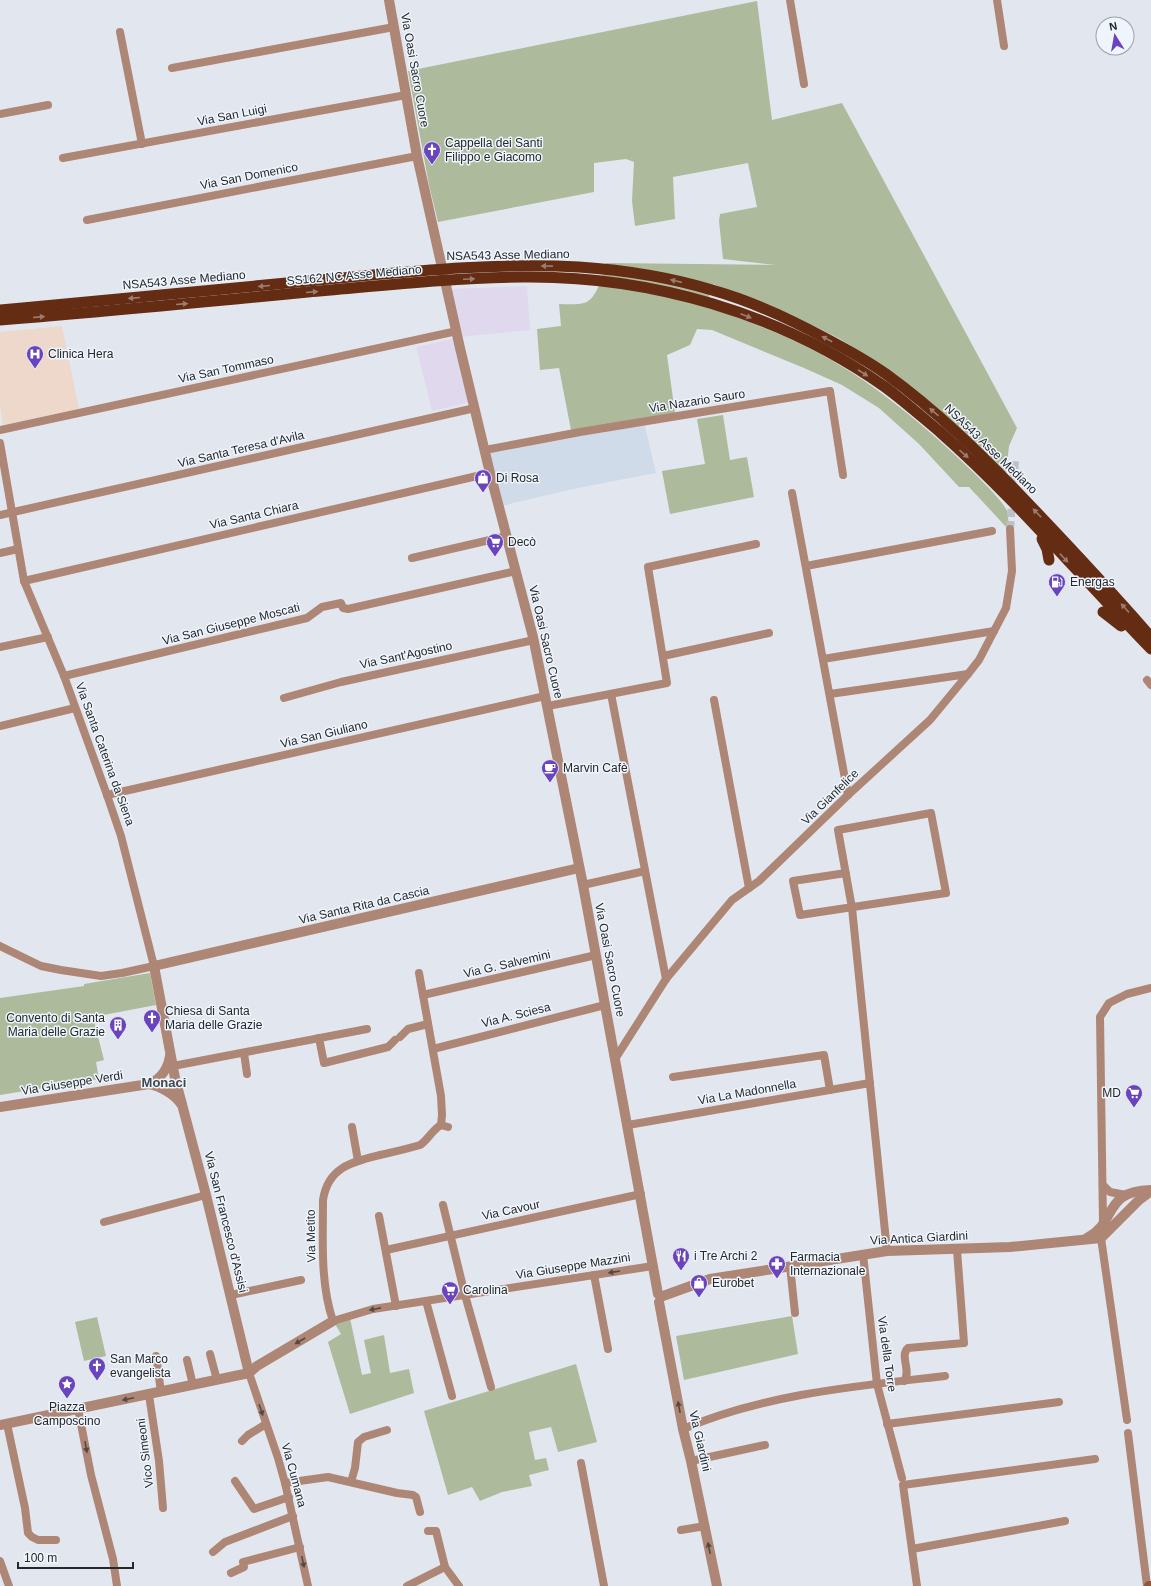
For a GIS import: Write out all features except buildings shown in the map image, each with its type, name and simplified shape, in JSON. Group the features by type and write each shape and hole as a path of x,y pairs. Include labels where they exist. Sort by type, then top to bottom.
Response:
{"highway":[{"name":"NSA543 Asse Mediano","path":"0,310 433,270 516,266 578,267 624,271 673,280 714,290 787,318 854,353 921,401 952,427 978,452 1094,573 1149,643"},
{"name":"SS162 NC Asse Mediano","path":"0,320 430,281 522,277 580,279 621,283 672,292 710,302"},
{"name":"NSA543 Asse Mediano","path":"710,302 782,330 818,347 847,363 886,388 970,459 1149,643"},
{"path":"1038,529 1047,549 1049,560"},
{"path":"1103,612 1149,643"}],"street":[{"name":"Via Oasi Sacro Cuore","path":"389,0 417,156 490,473 534,640 546,696 580,868 660,1297"},
{"path":"790,0 804,84"},
{"path":"997,0 1004,46"},
{"path":"172,68 394,27"},
{"path":"120,32 142,144"},
{"name":"Via San Luigi","path":"63,158 406,95"},
{"path":"0,114 48,105"},
{"name":"Via San Domenico","path":"87,220 417,156"},
{"name":"Via San Tommaso","path":"0,430 457,331"},
{"name":"Via Nazario Sauro","path":"485,450 580,432 830,391 842,475"},
{"name":"Via Santa Teresa d'Avila","path":"0,515 475,408"},
{"name":"Via Santa Caterina da Siena","path":"0,443 24,581 64,676 121,836 154,966 175,1078"},
{"name":"Via Santa Chiara","path":"24,581 490,473"},
{"path":"792,493 848,795"},
{"name":"Via Gianfelice","path":"615,1059 666,979 732,900 765,876 848,795 930,720 979,660 1006,608 1012,571 1010,529"},
{"path":"806,566 992,531"},
{"path":"412,558 507,536"},
{"path":"548,706 667,683 648,567 756,544"},
{"path":"0,552 18,550"},
{"name":"Via San Giuseppe Moscati","path":"64,676 307,618 322,607 341,603 344,608 348,609 516,572"},
{"path":"823,659 994,631"},
{"path":"662,656 769,632"},
{"path":"0,647 48,637"},
{"name":"Via Sant'Agostino","path":"284,698 341,682 534,640"},
{"path":"830,694 968,674"},
{"path":"611,694 666,979"},
{"name":"Via San Giuliano","path":"107,795 546,696"},
{"path":"714,700 749,888"},
{"path":"0,726 75,708"},
{"path":"846,873 794,881 800,915 852,908 946,893 931,812 838,830 846,873 852,908 887,1251"},
{"name":"Via Santa Rita da Cascia","path":"154,966 580,868"},
{"path":"583,885 645,871"},
{"path":"0,946 41,966 101,976 154,966"},
{"name":"Via G. Salvemini","path":"423,996 596,956"},
{"name":"Via Metito","path":"333,1321 327,1304 324,1273 323,1200 325,1189 331,1178 351,1162 420,1145 426,1142 437,1127 444,1126 433,1048 419,973"},
{"path":"1127,1420 1104,1237 1106,1219 1103,1185 1100,1017 1109,1003 1127,994 1151,988"},
{"name":"Via A. Sciesa","path":"433,1048 605,1005"},
{"path":"319,1038 324,1063 388,1047 408,1029 428,1024"},
{"path":"173,1066 367,1029"},
{"path":"244,1053 247,1074"},
{"path":"171,1054 168,1066 154,1083 175,1097 183,1106"},
{"path":"674,1076 824,1055 830,1090"},
{"name":"Via Giuseppe Verdi","path":"0,1107 154,1083 168,1076 175,1078"},
{"name":"Via San Francesco d'Assisi","path":"175,1078 231,1295 248,1373"},
{"name":"Via La Madonnella","path":"628,1125 870,1083"},
{"path":"352,1127 358,1161"},
{"path":"1103,1185 1110,1192 1126,1194 1141,1190 1151,1190"},
{"path":"1104,1237 1133,1206 1151,1190"},
{"name":"Via Cavour","path":"386,1250 641,1194"},
{"path":"1126,1194 1133,1206"},
{"path":"1084,1240 1098,1231 1113,1206 1126,1194"},
{"path":"104,1222 206,1195"},
{"path":"443,1205 465,1295 491,1387"},
{"path":"380,1216 396,1306"},
{"path":"1106,1219 1118,1222"},
{"name":"Via Antica Giardini","path":"660,1297 710,1279 863,1254 887,1251 957,1250 1010,1247 1104,1237"},
{"name":"Via della Torre","path":"904,1381 907,1375 904,1354 905,1350 908,1348 964,1342 957,1250"},
{"name":"Via della Torre","path":"863,1254 877,1384 902,1482 917,1586"},
{"name":"Via Giuseppe Mazzini","path":"333,1321 373,1309 653,1266"},
{"path":"790,1266 795,1313"},
{"path":"594,1275 608,1349"},
{"path":"231,1295 301,1280"},
{"name":"Via Giardini","path":"660,1297 683,1429 717,1586"},
{"path":"426,1301 452,1396"},
{"path":"56,1540 38,1540 28,1533 25,1508 4,1424 149,1395 248,1373 257,1366 333,1321"},
{"path":"210,1354 216,1380"},
{"path":"156,1356 161,1392"},
{"path":"187,1360 193,1385"},
{"name":"Via Cumana","path":"248,1373 286,1483 308,1586"},
{"path":"683,1429 709,1418 814,1392 945,1376"},
{"name":"Vico Simeoni","path":"149,1395 159,1461 163,1508"},
{"path":"888,1424 1059,1402"},
{"path":"78,1409 91,1475 113,1559 117,1586"},
{"path":"242,1441 248,1435 266,1424"},
{"path":"351,1482 355,1468 358,1442 364,1437 387,1430"},
{"path":"1128,1432 1149,1586"},
{"path":"691,1461 765,1444"},
{"path":"902,1482 1095,1459"},
{"path":"581,1463 604,1586"},
{"path":"286,1483 328,1477 397,1493 413,1495 416,1497 420,1512"},
{"path":"235,1481 254,1509 289,1497"},
{"path":"213,1552 225,1542 293,1516"},
{"path":"912,1549 1065,1521"},
{"path":"681,1530 705,1526"},
{"path":"428,1530 436,1531 445,1567 459,1586"},
{"path":"231,1573 244,1567 243,1562 300,1547"},
{"path":"0,1561 9,1586"},
{"path":"407,1586 445,1567"}],"shaded area":[{"path":"527,286 530,330 460,337 449,289"},
{"name":"Clinica Hera","path":"62,326 79,409 3,425 0,405 0,332"},
{"path":"456,338 471,402 432,411 416,347"},
{"path":"643,418 656,473 578,488 501,506 487,447"}],"green space":[{"path":"757,1 772,120 842,103 1017,428 1009,446 1006,473 875,361 840,339 792,315 713,284 706,306 757,325 807,347 830,359 874,388 935,437 992,491 1007,511 1008,529 969,487 959,487 919,444 879,408 842,385 712,330 697,329 690,345 667,355 675,413 571,430 559,368 540,370 537,329 561,326 559,304 578,304 589,301 599,286 606,263 776,265 723,259 719,221 720,214 757,207 748,163 673,177 675,219 635,226 632,201 634,162 626,159 594,163 594,192 438,222 429,185 408,71"},
{"path":"723,415 730,460 747,457 754,497 670,514 662,471 705,464 697,419"},
{"path":"150,973 156,1005 93,1017 104,1060 96,1062 99,1079 0,1095 0,998 84,986 84,984"},
{"path":"792,1316 798,1354 684,1380 676,1336"},
{"path":"97,1317 106,1356 84,1361 75,1322"},
{"path":"350,1318 362,1375 371,1373 364,1340 384,1335 390,1373 409,1369 414,1393 350,1414 328,1342 341,1334 335,1324"},
{"path":"576,1364 597,1442 558,1452 551,1427 529,1432 535,1460 546,1458 549,1470 529,1475 532,1486 502,1492 480,1501 472,1487 448,1495 424,1411"}],"tunnel":[{"path":"1010,529 1015,461"}],"place":[{"name":"Cappella dei Santi Filippo e Giacomo","path":"432,165"},
{"name":"Clinica Hera","path":"35,369"},
{"name":"Di Rosa","path":"483,493"},
{"name":"Decò","path":"495,557"},
{"name":"Energas","path":"1057,597"},
{"name":"Marvin Cafè","path":"550,783"},
{"name":"Chiesa di Santa Maria delle Grazie","path":"152,1033"},
{"name":"Convento di Santa Maria delle Grazie","path":"118,1040"},
{"name":"MD","path":"1134,1108"},
{"name":"i Tre Archi 2","path":"681,1271"},
{"name":"Farmacia Internazionale","path":"777,1279"},
{"name":"Eurobet","path":"699,1298"},
{"name":"Carolina","path":"450,1305"},
{"name":"San Marco evangelista","path":"97,1381"},
{"name":"Piazza Camposcino","path":"67,1399"}],"district":[{"name":"Monaci","path":"164,1082"}]}
